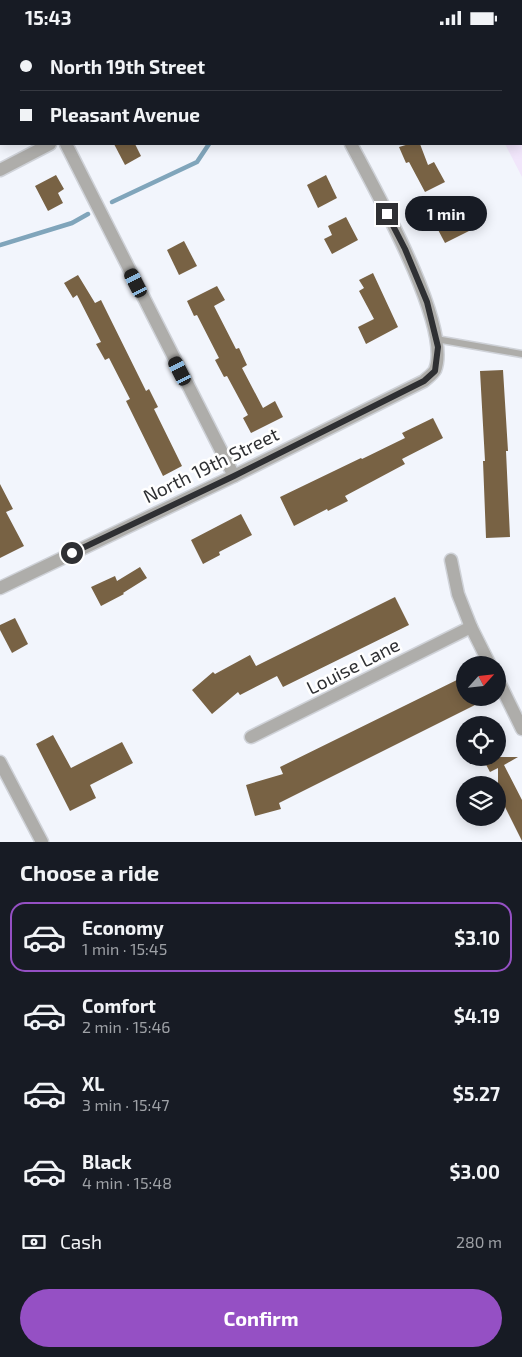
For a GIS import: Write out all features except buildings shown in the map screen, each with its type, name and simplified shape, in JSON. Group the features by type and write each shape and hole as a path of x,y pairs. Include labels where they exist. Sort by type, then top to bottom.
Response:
{"street":[{"path":"0,170 48,145"},
{"path":"67,145 234,476"},
{"path":"352,145 405,249 427,302 436,339"},
{"name":"North 19th Street","path":"0,588 234,476 424,381 435,371 438,347 436,339"},
{"path":"451,560 458,594 486,656"},
{"name":"Louise Lane","path":"251,737 471,627"},
{"path":"506,696 522,729"},
{"path":"0,763 42,842"}],"lane":[{"path":"436,339 522,354"}],"shaded area":[{"path":"506,145 522,145 522,177"}],"waterway":[{"path":"112,202 197,162 208,145"},
{"path":"0,245 72,223 88,214"}],"route":[{"path":"72,553 234,476 424,381 435,371 438,347 427,302 405,249 387,214"}]}
